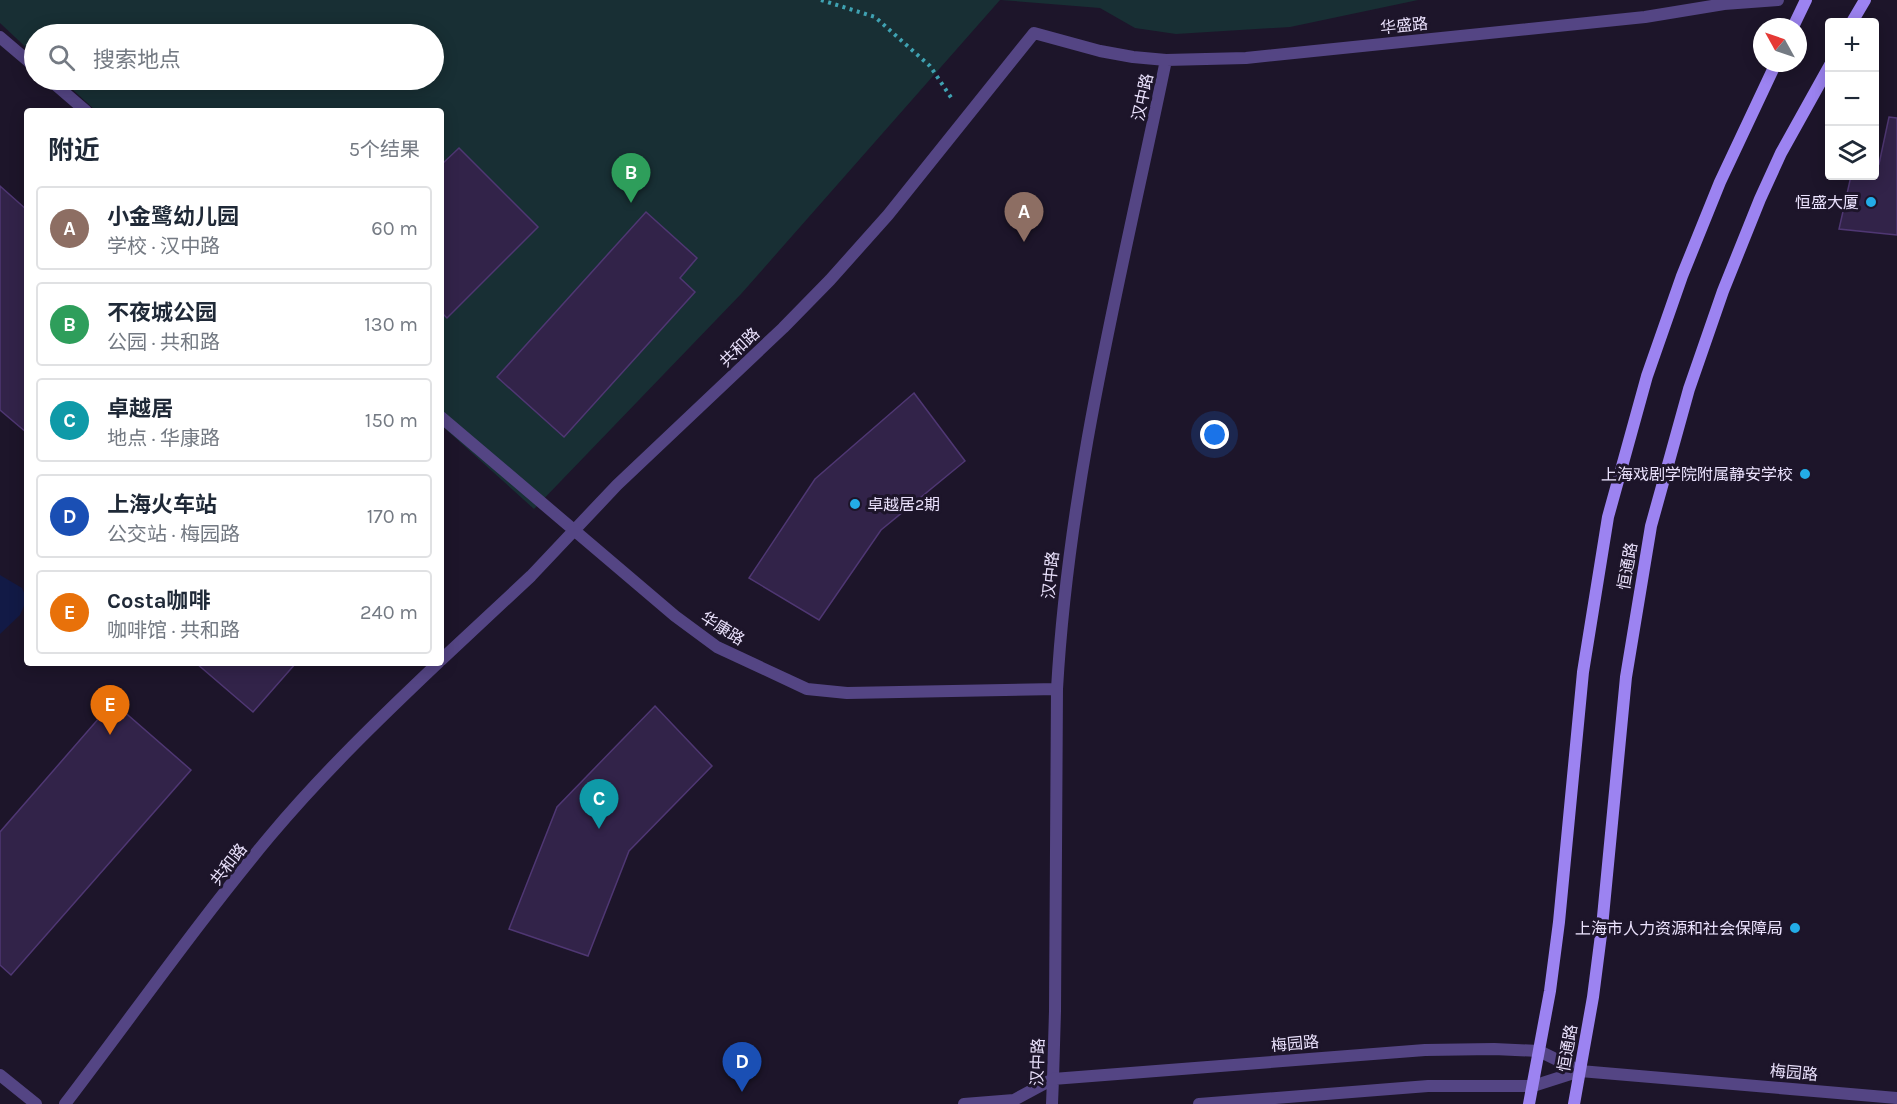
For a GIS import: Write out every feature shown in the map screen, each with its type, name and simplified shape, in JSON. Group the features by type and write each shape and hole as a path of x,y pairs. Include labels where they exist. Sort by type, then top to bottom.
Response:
{"main road":[{"path":"1797,18 1806,0"},
{"path":"1854,18 1865,0"},
{"name":"恒通路","path":"1529,1104 1550,991 1559,922 1582,672 1608,517 1647,376 1682,276 1720,182 1772,72"},
{"name":"恒通路","path":"1574,1104 1593,997 1602,927 1626,677 1651,526 1689,389 1723,291 1781,153 1826,72"}],"street":[{"name":"华盛路","path":"1034,33 1132,57 1166,60 1246,58 1645,17 1724,4 1778,0"},
{"name":"共和路","path":"444,658 531,576 617,485 775,336 830,280 867,240 1034,33"},
{"path":"0,37 24,57"},
{"name":"汉中路","path":"1052,1104 1055,1011 1057,689 1069,553 1088,432 1166,60"},
{"path":"62,90 83,108"},
{"name":"华康路","path":"444,420 675,616 717,647 807,689 847,693 1057,689"},
{"name":"共和路","path":"65,1104 270,836 340,759 436,666"},
{"name":"梅园路","path":"964,1104 1019,1102 1053,1079 1425,1050 1494,1049 1539,1051 1580,1071 1897,1098"},
{"name":"梅园路","path":"1199,1104 1428,1086 1533,1086 1580,1071"},
{"path":"0,1075 36,1104"}],"path":[{"path":"820,0 875,17 930,66 965,120"}],"green space":[{"path":"0,0 1000,0 741,294 534,509 444,428 444,108 93,108 73,90 444,90 444,24 24,24 24,46 0,23"},
{"path":"1001,0 1418,0 1290,27 1176,34 1135,28 1100,8"}],"shaded area":[{"path":"0,575 22,588 24,606 20,615 0,634"}],"building":[{"name":"恒盛大厦","path":"1889,117 1897,118 1897,235 1839,229 1850,180 1879,180 1879,164"},
{"path":"459,148 538,227 447,318 444,315 444,162"},
{"path":"0,186 24,207 24,430 0,410"},
{"path":"646,212 697,258 680,278 695,292 564,437 497,377"},
{"name":"卓越居2期","path":"914,393 965,461 881,530 819,620 749,578 815,479"},
{"path":"199,666 293,666 253,712"},
{"path":"113,702 191,770 11,975 0,965 0,832"},
{"path":"655,706 712,766 629,851 588,956 509,929 557,807"}],"place":[{"name":"恒盛大厦","path":"1871,202"},
{"name":"不夜城公园","path":"631,203"},
{"name":"小金鹭幼儿园","path":"1024,242"},
{"name":"上海戏剧学院附属静安学校","path":"1805,474"},
{"name":"卓越居2期","path":"855,504"},
{"name":"Costa咖啡","path":"110,735"},
{"name":"卓越居","path":"599,829"},
{"name":"上海市人力资源和社会保障局","path":"1795,928"},
{"name":"上海火车站","path":"742,1092"}]}
